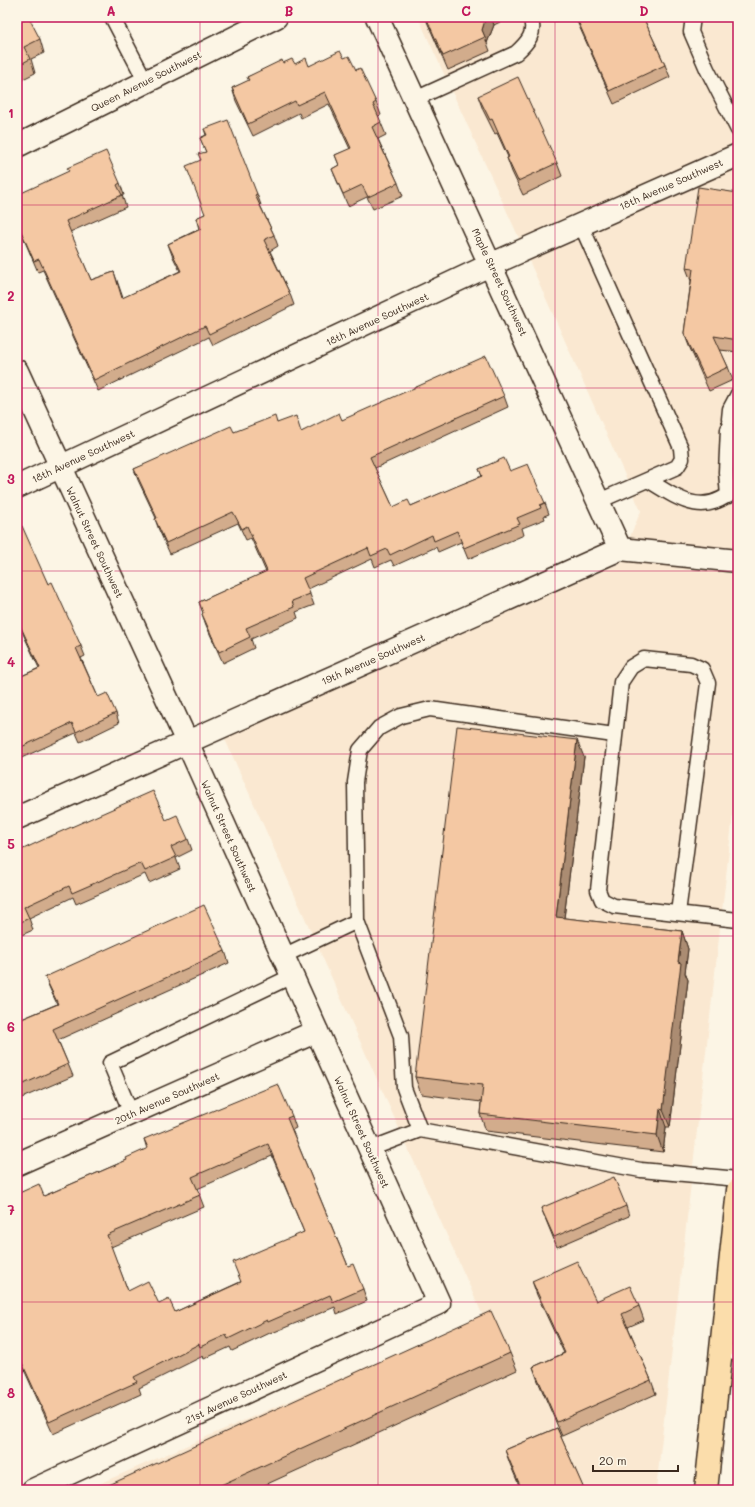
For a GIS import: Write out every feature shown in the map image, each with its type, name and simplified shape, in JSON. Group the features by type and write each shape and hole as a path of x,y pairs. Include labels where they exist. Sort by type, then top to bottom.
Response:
{"main road":[{"path":"706,1490 729,1352 738,1190"}],"street":[{"name":"Queen Avenue Southwest","path":"17,146 276,17"},
{"name":"Maple Street Southwest","path":"377,17 492,264 620,549"},
{"name":"18th Avenue Southwest","path":"17,487 492,264 736,158"},
{"name":"Walnut Street Southwest","path":"17,371 60,468 187,742 439,1303"},
{"name":"19th Avenue Southwest","path":"17,818 620,549 738,560"},
{"name":"20th Avenue Southwest","path":"17,1164 316,1031"},
{"name":"21st Avenue Southwest","path":"33,1490 439,1303"}],"lane":[{"path":"112,17 146,82"},
{"path":"415,99 516,53 529,42 531,33 530,17"},
{"path":"693,17 691,32 707,69 738,130"},
{"path":"581,225 681,448 682,459 677,467 599,501"},
{"path":"728,496 726,472 728,424 730,410 738,394"},
{"path":"648,480 680,500 702,505 728,496 738,486"},
{"path":"678,913 708,683 702,670 691,664 644,659 631,666 621,682 598,890 602,900 614,906 738,920"},
{"path":"420,1130 404,1088 401,1036 357,922 355,782 360,750 379,728 401,716 430,709 614,735"},
{"path":"283,956 357,922"},
{"path":"132,1113 110,1063 292,976"},
{"path":"370,1149 420,1130 642,1170 738,1180"}],"shaded area":[{"path":"418,17 738,17 738,771 656,1490 85,1490 483,1316 224,737 618,564 641,511"}],"building":[{"path":"426,17 486,17 482,30 485,37 443,56"},
{"path":"576,17 643,17 665,65 609,91"},
{"path":"29,18 40,39 24,47 30,59 17,66 17,23"},
{"path":"340,51 344,58 349,56 356,70 360,68 376,102 373,104 381,122 372,127 398,183 368,197 362,185 343,194 332,169 339,165 335,155 351,148 325,92 297,105 295,101 248,124 232,88 249,80 247,77 282,60 283,63 292,59 295,64 306,58 309,66"},
{"path":"518,77 557,163 518,181 507,158 509,157 492,119 490,120 478,96"},
{"path":"228,120 257,194 255,195 274,235 264,240 290,294 209,334 205,326 94,380 39,259 34,261 17,222 17,213 20,212 17,206 17,195 69,171 67,168 106,151 120,183 117,185 122,195 66,221 91,280 114,272 122,298 181,271 168,244 201,229 196,218 205,214 186,166 201,160 198,154 206,152 200,138 207,135 204,129"},
{"path":"698,187 738,193 738,340 714,336 728,367 705,378 684,333 693,269 686,268"},
{"path":"486,356 504,396 370,457 393,507 408,500 411,506 482,476 479,469 504,458 510,471 528,464 545,503 540,505 541,508 517,518 520,524 464,548 457,531 434,541 432,535 390,555 387,549 371,556 368,548 303,578 310,594 292,601 294,607 246,628 250,637 219,652 202,614 203,613 199,602 267,571 247,526 242,529 233,512 166,543 155,519 157,518 134,469 231,426 234,432 275,416 277,423 296,416 301,432 339,413 342,420"},
{"path":"22,526 48,584 52,582 81,646 76,648 98,697 107,693 116,713 76,732 72,723 17,749 17,678 40,668 17,619 17,528"},
{"path":"457,726 577,740 556,917 682,931 678,962 681,963 663,1110 660,1109 657,1135 480,1114 483,1085 415,1077"},
{"path":"153,791 166,820 177,815 188,839 171,847 176,857 145,871 141,863 72,893 69,886 24,907 29,918 17,924 17,852"},
{"path":"204,905 225,951 53,1029 68,1064 17,1087 17,1021 58,1004 45,977"},
{"path":"278,1084 292,1116 287,1118 348,1266 353,1264 363,1289 333,1302 330,1295 268,1322 267,1320 228,1339 226,1335 200,1347 199,1344 134,1377 137,1382 49,1422 17,1352 17,1194 39,1184 44,1196 127,1160 126,1158 148,1148 144,1139","holes":["268,1144 304,1232 233,1262 241,1282 175,1312 169,1299 159,1304 148,1281 128,1291 107,1235 200,1195 192,1177"]},
{"path":"614,1177 626,1206 554,1237 541,1208"},
{"path":"577,1261 596,1301 630,1286 639,1306 622,1314 651,1380 557,1422 533,1367 565,1353 532,1281"},
{"path":"491,1311 510,1353 210,1490 98,1490"},
{"path":"557,1428 584,1489 522,1490 505,1450"}]}
